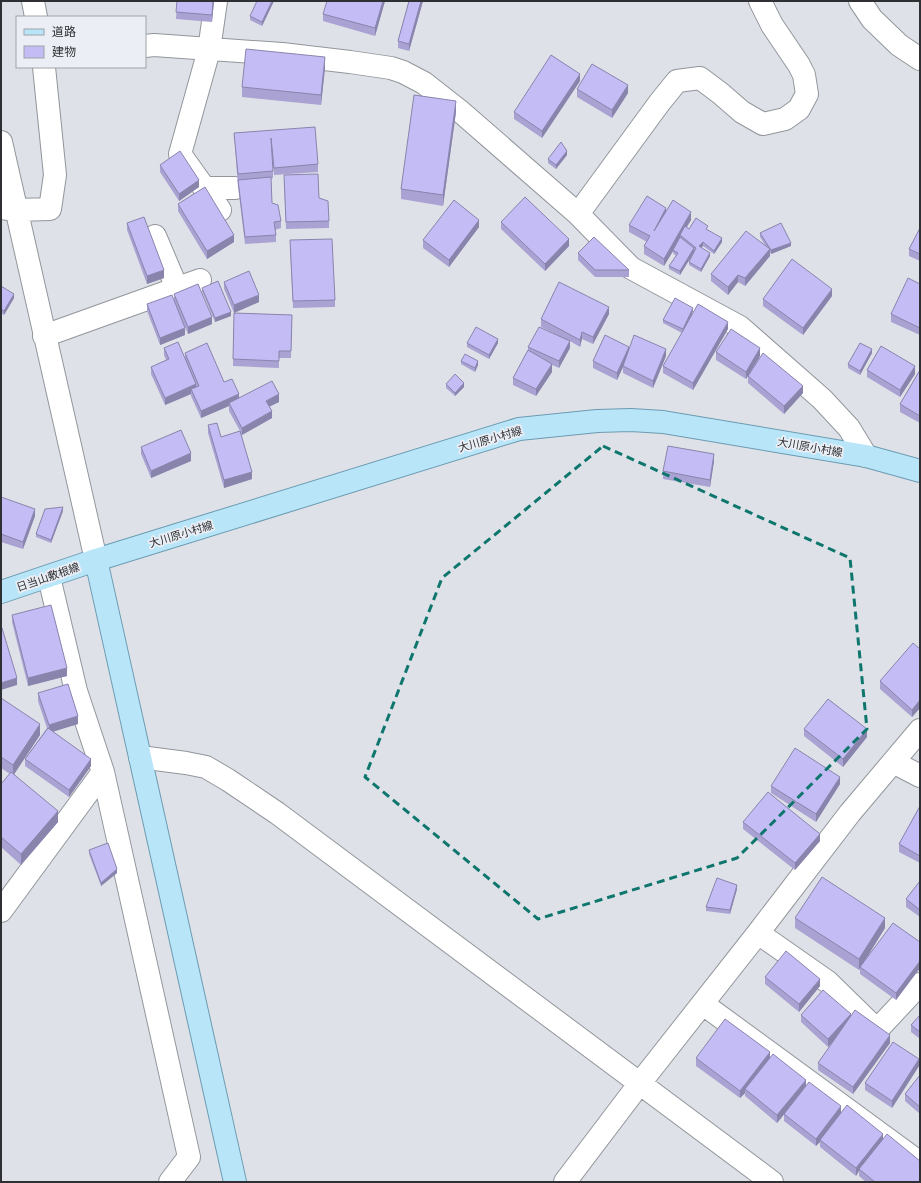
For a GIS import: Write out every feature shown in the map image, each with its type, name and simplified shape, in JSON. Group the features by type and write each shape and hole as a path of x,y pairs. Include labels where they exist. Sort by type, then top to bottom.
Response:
{"main road":[{"name":"大川原小村線","path":"96,560 519,429 597,421 632,420 663,422 866,456 920,470"},
{"name":"日当山敷根線","path":"1,592 96,560"},
{"path":"96,560 236,1182"}],"street":[{"path":"33,1 36,16"},
{"path":"216,1 209,50 180,154 220,210"},
{"path":"578,214 678,81 700,78 742,112 763,124 785,119 799,109 807,94 804,75 772,25 760,1"},
{"path":"860,1 872,18 899,45 920,59"},
{"path":"146,46 282,54 350,62 390,68 403,72 424,83 461,112 578,214 631,268 740,327 822,399 849,428 866,456"},
{"path":"8,209 50,209 55,175 44,68"},
{"path":"1,142 8,209 44,336 96,560"},
{"path":"204,188 235,188"},
{"path":"155,236 177,288"},
{"path":"44,336 200,280"},
{"path":"49,577 76,691 103,772 189,1157 170,1182"},
{"path":"565,1182 640,1083 850,814 920,730"},
{"path":"140,757 206,767 284,817 772,1182"},
{"path":"893,762 920,776"},
{"path":"1,911 103,772"},
{"path":"758,933 828,982 878,1030 920,984"},
{"path":"703,1004 920,1163"}],"highlighted area":[{"path":"603,446 850,558 867,729 737,858 538,919 365,777 442,578"}],"building":[{"path":"177,1 213,1 212,15 176,12"},
{"path":"257,1 272,1 262,22 250,16"},
{"path":"327,1 383,1 375,28 323,14"},
{"path":"409,1 421,1 409,44 398,41"},
{"path":"246,49 325,57 321,95 242,87"},
{"path":"551,55 580,74 542,131 514,112"},
{"path":"592,64 628,85 612,110 577,89"},
{"path":"414,95 456,101 443,195 401,189"},
{"path":"315,127 318,164 274,168 271,138 273,171 238,174 234,133"},
{"path":"561,142 567,151 556,165 548,159"},
{"path":"180,151 199,180 179,194 160,165"},
{"path":"318,174 319,198 328,201 329,221 286,222 284,175"},
{"path":"271,177 272,203 278,205 281,221 274,222 276,235 245,237 238,180"},
{"path":"205,187 234,235 207,251 178,204"},
{"path":"647,196 666,208 654,231 673,200 691,212 664,259 644,246 650,236 629,225"},
{"path":"525,197 569,239 545,264 501,222"},
{"path":"454,200 479,220 449,260 423,240"},
{"path":"144,217 164,270 147,276 127,223"},
{"path":"696,218 708,226 706,229 722,238 714,251 703,242 699,246 710,253 701,269 689,262 696,248 680,235 685,226 689,229"},
{"path":"781,223 791,243 771,250 760,233"},
{"path":"920,228 920,254 909,249"},
{"path":"746,231 770,249 745,278 738,275 728,287 711,274"},
{"path":"594,237 629,270 595,270 578,253"},
{"path":"680,237 694,248 680,271 669,266 678,253 673,250"},
{"path":"332,239 335,300 293,301 290,240"},
{"path":"792,259 832,289 803,328 763,299"},
{"path":"249,271 259,295 234,305 224,282"},
{"path":"908,278 920,284 920,328 891,314"},
{"path":"218,281 231,312 215,318 202,288"},
{"path":"559,282 609,307 593,337 582,332 580,340 541,319"},
{"path":"198,284 212,317 188,327 174,294"},
{"path":"1,286 14,294 4,311 1,309"},
{"path":"172,295 185,328 160,338 147,304"},
{"path":"675,298 693,308 683,329 663,320"},
{"path":"698,304 728,322 693,383 663,366"},
{"path":"234,313 292,315 291,351 279,351 279,361 233,359"},
{"path":"476,327 498,339 489,355 467,343"},
{"path":"539,327 570,341 559,361 528,347"},
{"path":"731,329 760,348 746,372 716,352"},
{"path":"605,335 629,347 617,373 593,361"},
{"path":"634,335 666,349 653,381 623,366"},
{"path":"178,342 196,384 165,398 151,367 169,359 164,348"},
{"path":"207,343 224,382 232,379 239,394 201,411 191,389 199,386 185,353"},
{"path":"860,343 872,349 860,371 848,364"},
{"path":"881,346 915,366 900,390 867,370"},
{"path":"528,350 552,364 536,389 513,378"},
{"path":"763,353 803,386 784,406 748,376"},
{"path":"465,354 478,361 475,368 461,361"},
{"path":"920,370 920,416 900,404"},
{"path":"455,374 464,383 455,393 446,384"},
{"path":"272,381 279,394 266,401 272,411 242,428 229,403"},
{"path":"217,423 221,437 240,431 252,472 224,480 208,425"},
{"path":"181,430 191,453 151,471 141,447"},
{"path":"668,446 714,454 710,480 663,471"},
{"path":"1,497 35,509 23,542 1,534"},
{"path":"63,507 51,540 36,534 45,509"},
{"path":"51,605 67,668 28,678 12,615"},
{"path":"2,628 17,678 1,683 1,629"},
{"path":"913,643 920,649 920,700 912,710 880,681"},
{"path":"68,684 78,716 49,725 38,693"},
{"path":"1,698 40,724 13,765 1,757"},
{"path":"828,699 867,729 843,759 804,729"},
{"path":"48,728 91,759 69,790 25,759"},
{"path":"795,748 840,777 816,814 771,786"},
{"path":"11,772 58,811 21,854 1,837 1,784"},
{"path":"768,792 820,834 795,863 743,822"},
{"path":"920,806 920,856 899,844"},
{"path":"108,843 117,869 101,883 89,850"},
{"path":"822,877 885,918 859,959 795,918"},
{"path":"717,878 737,885 730,910 706,907"},
{"path":"920,881 920,910 906,899"},
{"path":"893,923 920,942 920,961 896,993 860,967"},
{"path":"786,951 820,979 799,1004 765,977"},
{"path":"823,990 851,1014 828,1039 801,1015"},
{"path":"855,1010 890,1035 853,1087 818,1063"},
{"path":"920,1015 920,1032 911,1025"},
{"path":"725,1019 770,1052 740,1091 696,1058"},
{"path":"893,1042 919,1059 892,1101 865,1083"},
{"path":"773,1054 806,1080 777,1115 745,1089"},
{"path":"920,1075 920,1107 905,1094"},
{"path":"809,1082 841,1106 816,1139 784,1114"},
{"path":"847,1105 883,1134 856,1168 820,1140"},
{"path":"887,1134 920,1161 920,1182 875,1182 859,1169"}]}
